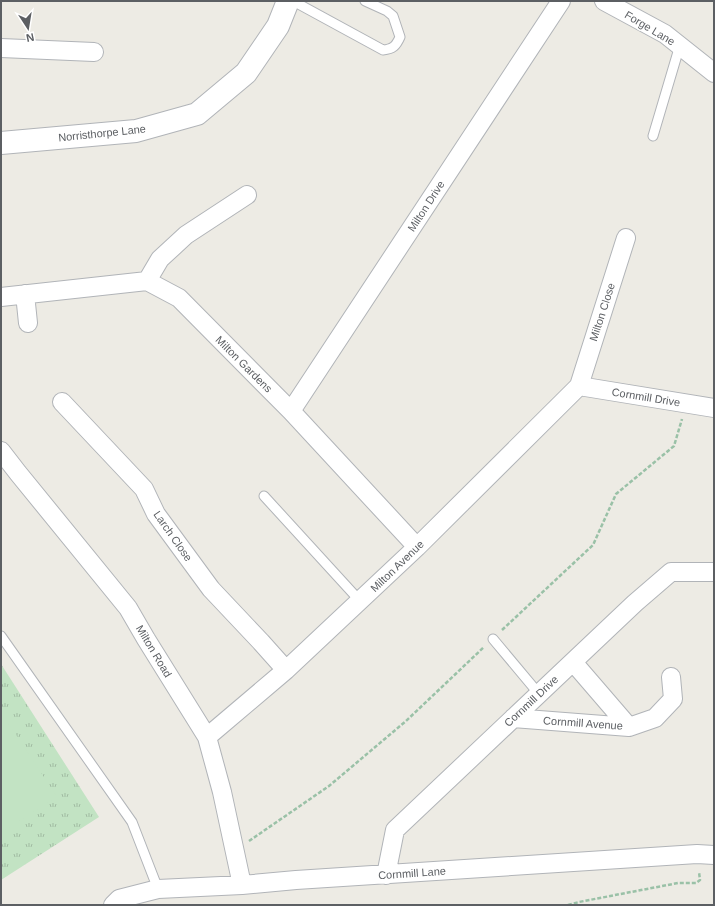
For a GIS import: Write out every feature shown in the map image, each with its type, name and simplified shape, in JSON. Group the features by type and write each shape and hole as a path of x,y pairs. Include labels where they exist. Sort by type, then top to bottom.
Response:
{"street":[{"name":"Norristhorpe Lane","path":"1,143 136,131 197,114 246,73 278,26 288,1"},
{"name":"Milton Drive","path":"291,410 561,1"},
{"name":"Forge Lane","path":"604,1 664,34 714,73"},
{"path":"1,48 94,52"},
{"path":"1,297 147,281 160,259 186,235 247,195"},
{"name":"Milton Close","path":"579,386 626,238"},
{"name":"Milton Gardens","path":"147,281 179,298 291,410 417,547"},
{"path":"25,294 28,324"},
{"name":"Cornmill Drive","path":"579,386 714,408"},
{"name":"Milton Avenue","path":"207,737 286,670 360,601 417,547 579,386"},
{"name":"Larch Close","path":"62,402 144,489 156,514 210,589 286,670"},
{"name":"Milton Road","path":"1,451 128,608 207,737 222,792 242,885"},
{"name":"Cornmill Drive","path":"386,875 395,830 635,603 671,572 714,572"},
{"name":"Cornmill Avenue","path":"573,662 629,727"},
{"name":"Cornmill Avenue","path":"513,718 629,727 655,718 673,699 671,677"},
{"name":"Cornmill Lane","path":"113,905 119,899 158,889 242,885 296,880 705,854"}],"lane":[{"path":"293,1 383,50 390,49 397,44 400,37 393,16 387,11 366,1"},
{"path":"653,136 680,45"},
{"path":"264,496 360,601"},
{"path":"1,636 132,822 158,889"},
{"path":"493,639 539,694"}],"path":[{"path":"235,851 330,786 406,721 593,545 616,494 674,446 687,404"},
{"path":"568,905 678,883 696,883 700,880 705,854"}],"green space":[{"path":"1,664 99,817 1,880"},
{"path":"1,712 57,797 1,833"}]}
